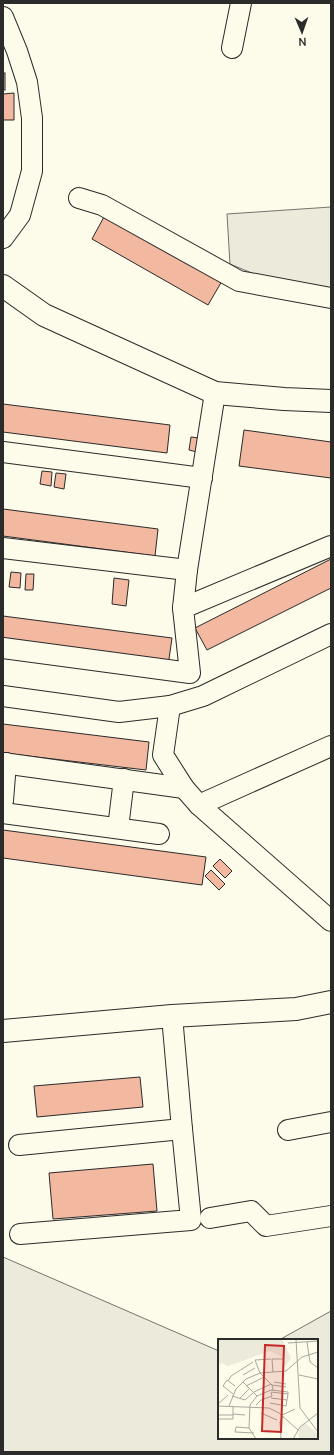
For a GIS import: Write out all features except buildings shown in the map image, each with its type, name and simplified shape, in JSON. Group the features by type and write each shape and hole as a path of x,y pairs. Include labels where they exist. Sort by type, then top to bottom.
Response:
{"street":[{"path":"232,48 241,3"},
{"path":"3,17 10,50 27,82 32,118 32,171 20,215 3,238"},
{"path":"80,198 102,205 239,281 331,298"},
{"path":"3,286 44,315 215,394 331,401"},
{"path":"203,696 190,673 183,608 186,570 215,394"},
{"path":"3,452 202,478"},
{"path":"183,608 331,546"},
{"path":"3,548 186,570"},
{"path":"3,696 120,712 170,706 203,696 331,634"},
{"path":"3,648 190,673"},
{"path":"170,706 163,755 184,788 199,805 329,916"},
{"path":"199,805 331,746"},
{"path":"3,801 5,763 184,788"},
{"path":"118,828 124,779"},
{"path":"3,813 159,834"},
{"path":"3,1031 172,1016 296,1009 331,1002"},
{"path":"20,1234 191,1220 172,1016"},
{"path":"288,1130 331,1122"},
{"path":"19,1145 182,1129"},
{"path":"210,1218 251,1211 266,1226 331,1216"}],"shaded area":[{"path":"331,207 331,289 264,278 230,264 227,214"},
{"path":"3,1257 218,1351 218,1439 318,1439 318,1339 281,1339 331,1311 331,1452 3,1452"}]}
